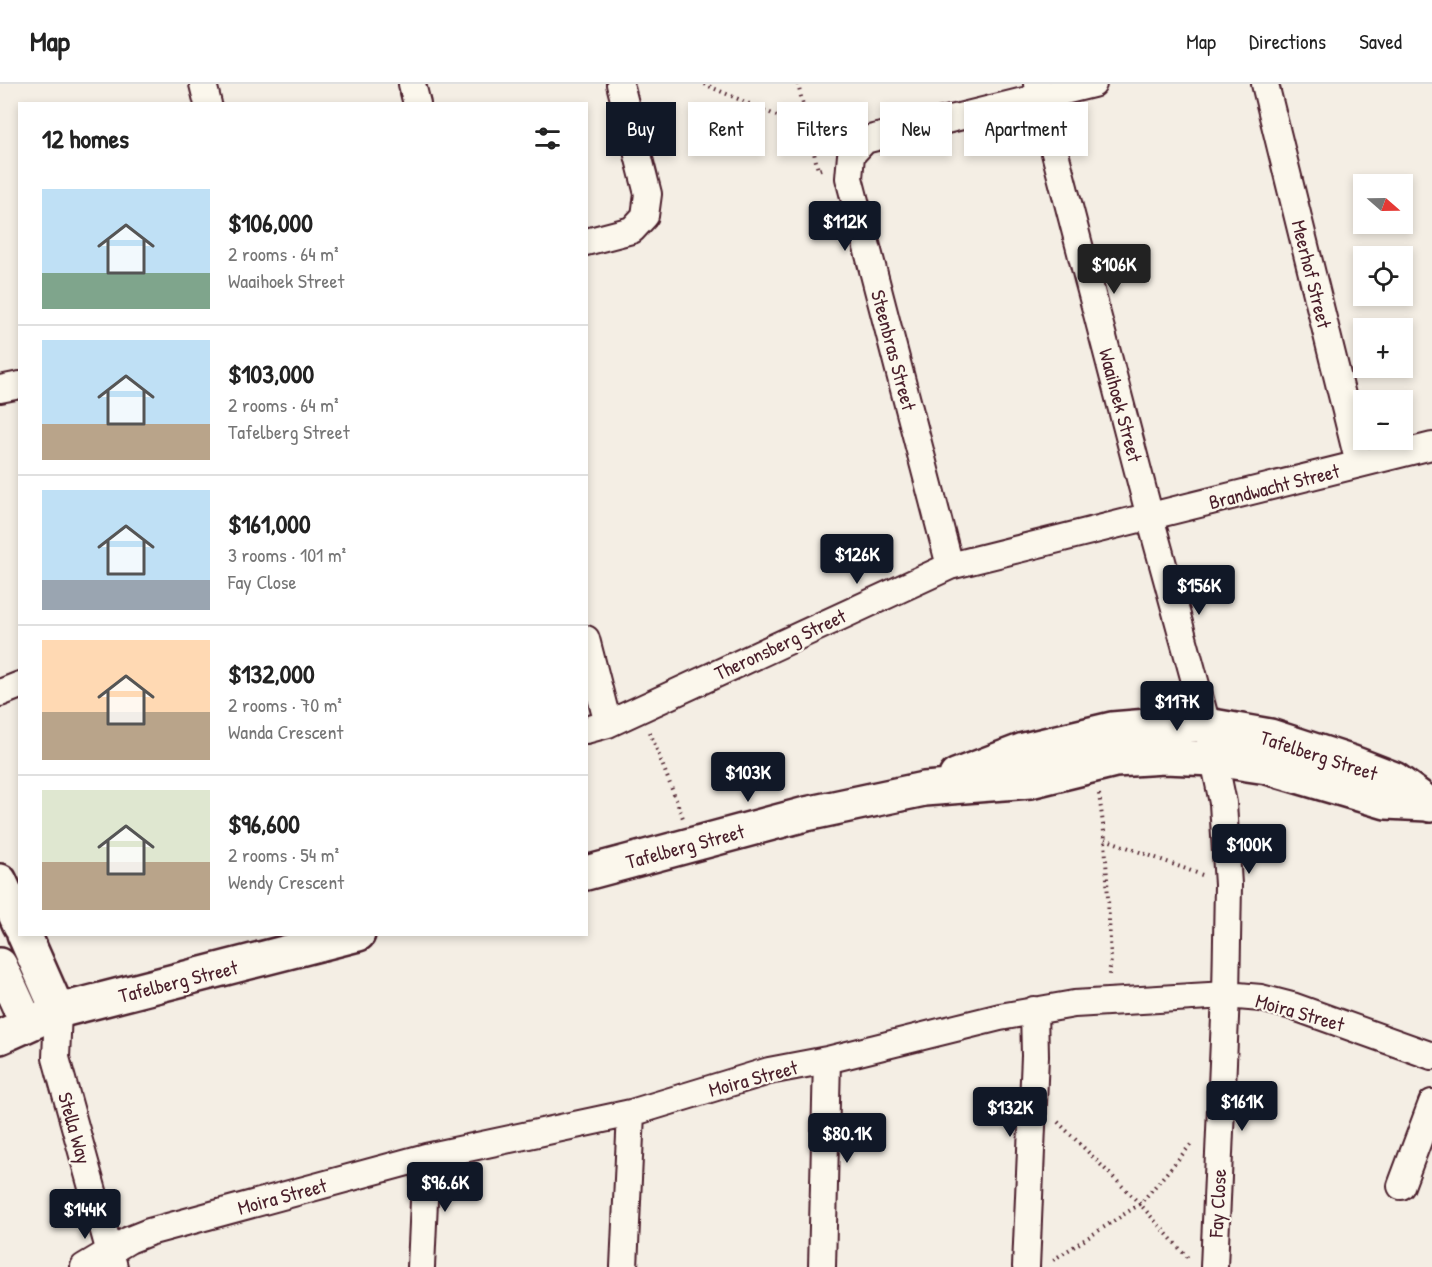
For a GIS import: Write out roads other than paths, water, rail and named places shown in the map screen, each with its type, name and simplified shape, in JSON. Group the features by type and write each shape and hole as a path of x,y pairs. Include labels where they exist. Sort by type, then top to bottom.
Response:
{"street":[{"path":"203,84 208,102"},
{"path":"412,84 416,102"},
{"path":"588,241 632,230 645,216 648,194 620,84"},
{"path":"1038,91 1093,84"},
{"name":"Meerhof Street","path":"1265,84 1359,464"},
{"name":"Steenbras Street","path":"950,566 849,178 851,155 865,140 1038,91"},
{"name":"Waaihoek Street","path":"1038,91 1215,759"},
{"path":"0,389 18,385"},
{"name":"Brandwacht Street","path":"1150,517 1432,446"},
{"name":"Theronsberg Street","path":"597,727 950,566 1150,517"},
{"path":"588,655 597,727"},
{"path":"0,693 18,686"},
{"name":"Tafelberg Street","path":"924,789 1024,750 1112,729 1160,725 1207,725 1270,736 1350,762 1394,780 1430,805"},
{"name":"Tafelberg Street","path":"588,872 806,814 924,789 1030,781 1115,760 1164,757 1215,759 1267,767 1386,802 1430,805"},
{"name":"Fay Close","path":"1205,1266 1227,995 1228,885 1223,803 1215,759"},
{"path":"0,881 18,921"},
{"path":"25,936 58,1011"},
{"name":"Tafelberg Street","path":"13,1030 58,1011 350,936"},
{"path":"0,965 13,1030"},
{"name":"Moira Street","path":"84,1267 112,1259 129,1240 150,1232 426,1157 631,1113 769,1071 827,1060 1034,1010 1074,1004 1227,995 1261,998 1292,1006 1432,1056"},
{"path":"1026,1267 1035,1056 1034,1010"},
{"name":"Stella Way","path":"58,1011 56,1058 112,1259"},
{"name":"Stella Way","path":"13,1030 56,1058"},
{"path":"822,1267 827,1060"},
{"path":"1401,1186 1432,1102"},
{"path":"624,1267 631,1113"},
{"path":"421,1267 426,1157"}]}
